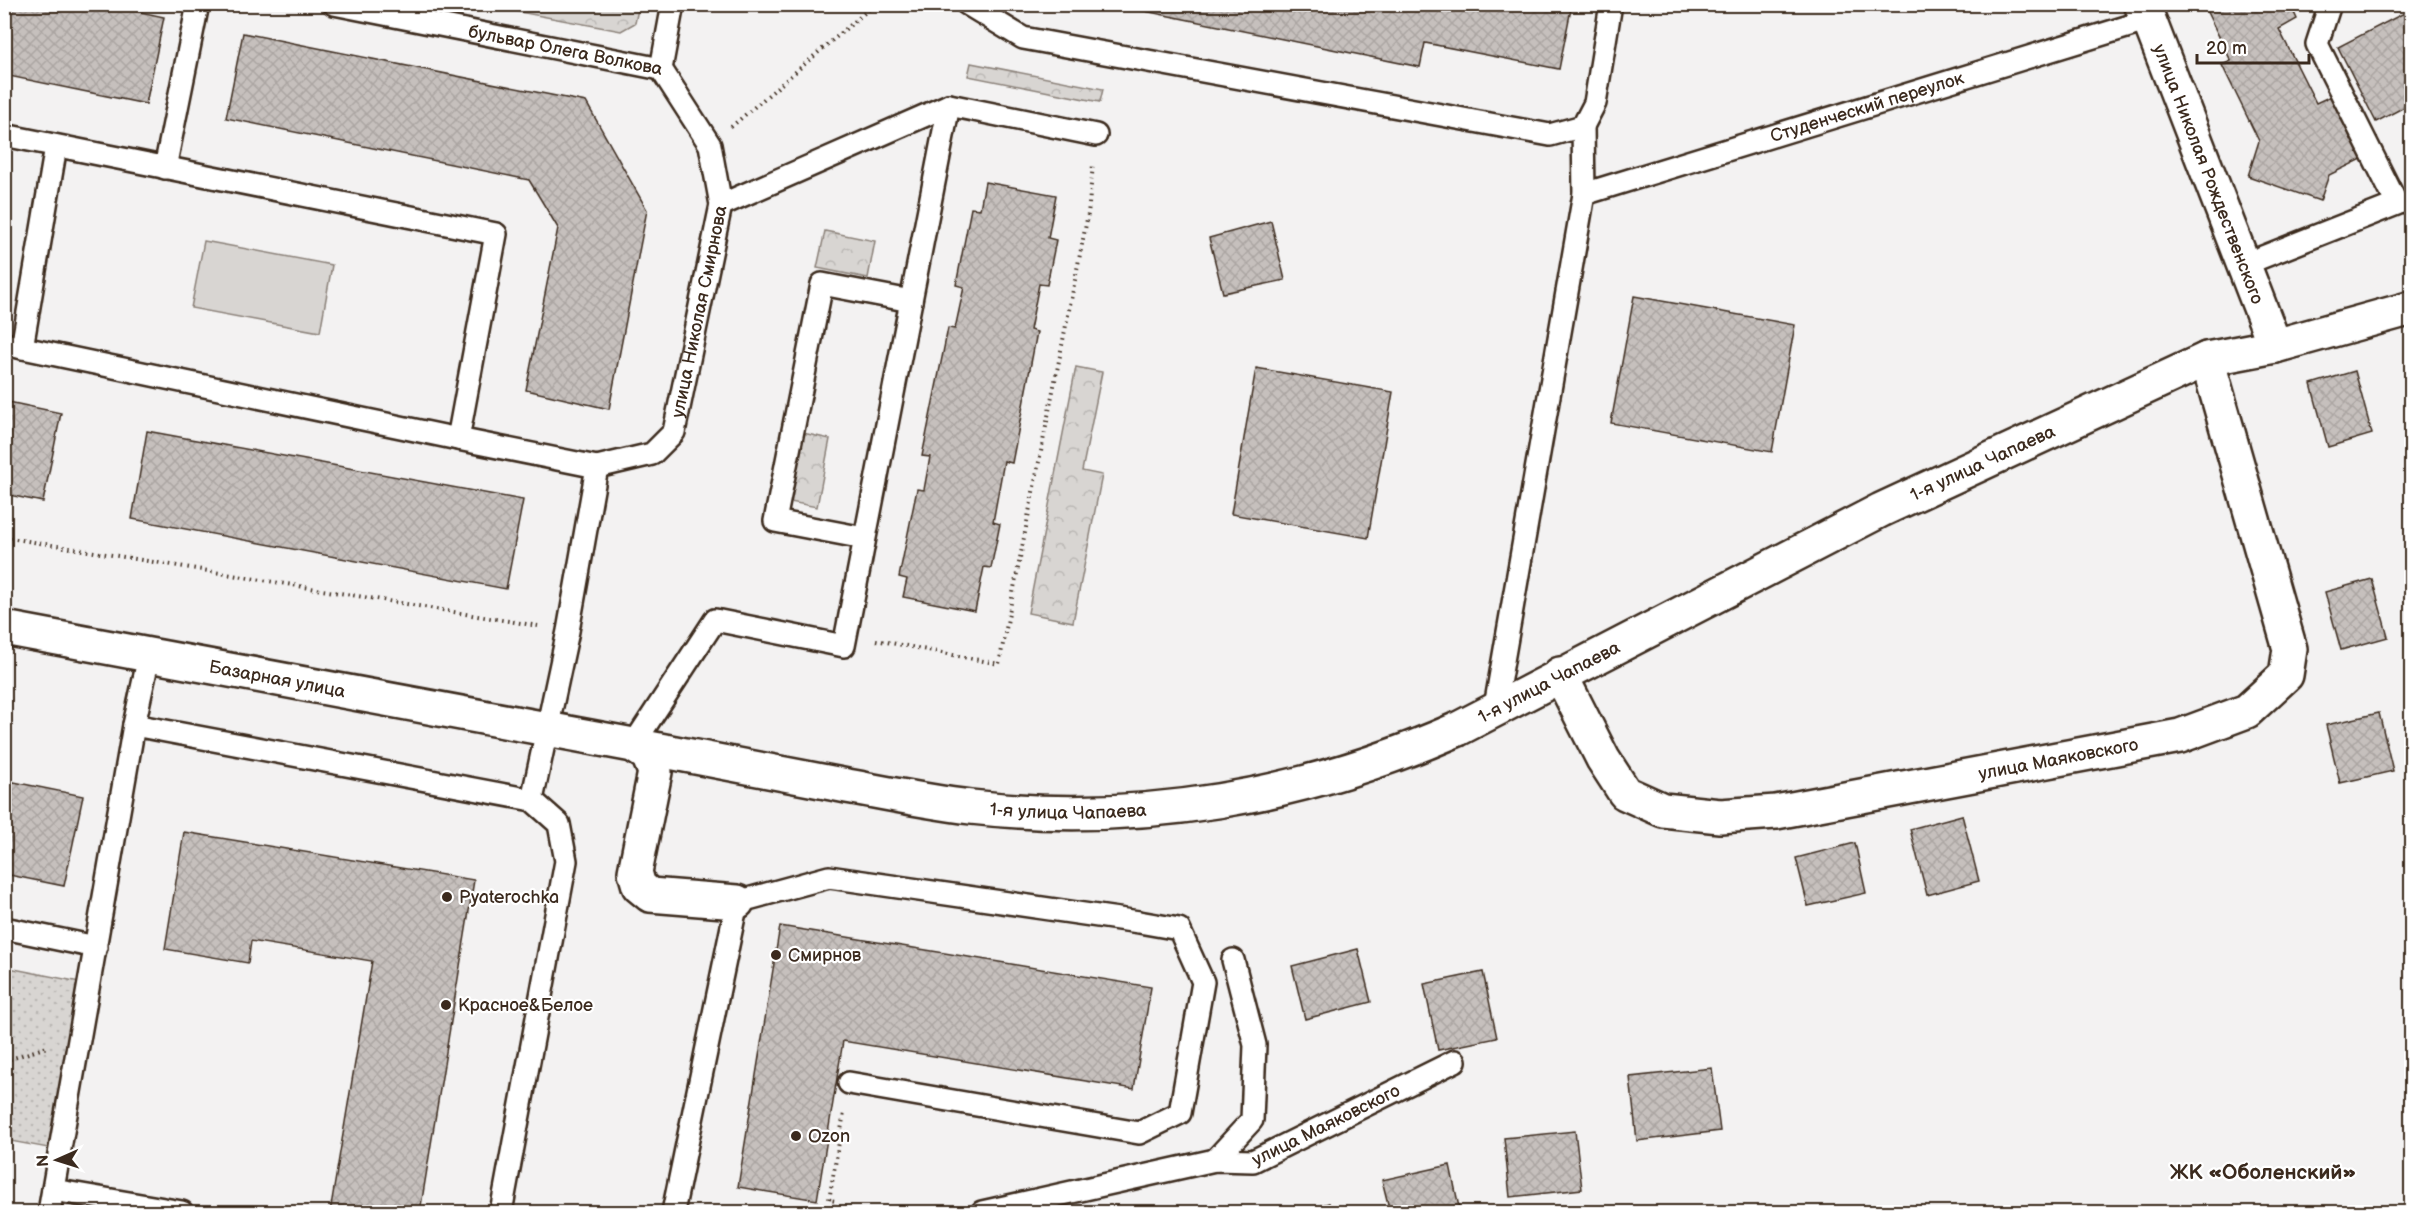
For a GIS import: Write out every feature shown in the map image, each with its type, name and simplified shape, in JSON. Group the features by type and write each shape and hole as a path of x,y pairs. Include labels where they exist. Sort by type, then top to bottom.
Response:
{"street":[{"name":"улица Николая Рождественского","path":"2145,12 2275,346"},
{"name":"1-я улица Чапаева","path":"633,745 972,807 1117,812 1197,804 1319,781 1440,736 1881,510 2207,359 2275,346 2412,308"},
{"name":"улица Маяковского","path":"1560,674 1603,759 1625,792 1663,810 1720,816 1776,812 2180,736 2247,711 2286,675 2290,649 2207,359"},
{"name":"Базарная улица","path":"4,628 633,745"},
{"path":"633,745 648,755 655,772 635,872 639,886 650,895 737,902"}],"lane":[{"path":"165,168 198,4"},
{"name":"бульвар Олега Волкова","path":"334,4 661,69 674,4"},
{"path":"1495,707 1584,194 1583,126 1595,103 1611,4"},
{"path":"2245,264 2404,203 2317,44 2330,4"},
{"path":"970,6 1023,38 1550,135 1583,126"},
{"name":"Студенческий переулок","path":"1584,194 2145,12"},
{"name":"улица Николая Смирнова","path":"597,467 652,454 674,432 721,204 710,145 661,69"},
{"path":"633,745 715,620 844,646 949,105"},
{"path":"721,204 949,105 1096,135"},
{"path":"4,135 496,234 458,439"},
{"path":"56,146 13,346 597,467 568,631 532,800"},
{"path":"864,538 775,521 819,295 822,284 911,301"},
{"path":"49,1212 134,724 149,656"},
{"path":"134,724 532,800 559,824 566,861 501,1212"},
{"path":"674,1212 737,902 829,877 1139,922 1179,929 1203,982 1180,1113 1139,1133 849,1083"},
{"path":"4,928 96,947"},
{"path":"1215,1160 1252,1120 1255,1046 1233,960"},
{"name":"улица Маяковского","path":"982,1212 1215,1160 1253,1161 1455,1061"},
{"path":"53,1190 182,1212"}],"path":[{"path":"710,145 874,4"},
{"path":"846,634 999,664 1088,214 1096,135"},
{"path":"4,537 568,631"},
{"path":"4,1061 80,1036"},
{"path":"834,1212 835,1201 829,1200 849,1083"}],"green space":[{"path":"482,5 639,5 635,23 621,31"},
{"path":"971,63 1103,89 1100,102 968,76"},
{"path":"825,231 875,241 868,278 817,268"},
{"path":"204,241 332,265 320,332 191,308"},
{"path":"1076,367 1102,372 1082,471 1102,475 1073,622 1028,613"},
{"path":"803,433 830,439 817,507 790,502"},
{"path":"4,967 80,982 48,1148 5,1140"}],"building":[{"path":"4,4 104,4 164,17 146,104 4,75"},
{"path":"1110,4 1572,4 1559,69 1425,43 1420,67"},
{"path":"2203,4 2290,4 2297,19 2279,29 2316,103 2333,95 2364,158 2329,175 2320,201 2248,176 2259,141 2222,65 2231,61"},
{"path":"2412,9 2412,103 2376,122 2338,47"},
{"path":"243,33 586,102 647,210 609,409 526,390 558,228 529,180 226,118"},
{"path":"985,182 1056,195 1048,238 1056,240 1047,285 1039,284 1030,330 1037,332 1012,463 1004,461 993,522 1000,524 991,568 984,567 975,611 903,597 907,579 899,577 917,489 924,490 930,457 922,456 948,328 955,329 964,287 956,285 971,208 980,209"},
{"path":"1271,221 1285,280 1223,293 1209,238"},
{"path":"1634,296 1795,325 1772,452 1611,423"},
{"path":"1256,368 1393,392 1368,538 1231,514"},
{"path":"2355,371 2372,434 2328,447 2311,384"},
{"path":"4,401 61,413 43,502 4,494"},
{"path":"147,431 523,500 506,589 132,519"},
{"path":"2372,579 2388,637 2341,650 2325,592"},
{"path":"2379,713 2393,771 2340,783 2326,725"},
{"path":"4,780 83,796 64,886 4,874"},
{"path":"1962,815 1979,881 1927,895 1910,829"},
{"path":"184,832 474,880 420,1212 330,1212 372,961 251,941 248,963 165,949"},
{"path":"1855,843 1866,893 1808,906 1796,858"},
{"path":"780,926 1151,987 1134,1089 843,1041 817,1200 738,1187"},
{"path":"1358,949 1371,1002 1305,1019 1292,966"},
{"path":"1483,972 1497,1038 1438,1050 1424,984"},
{"path":"1712,1068 1720,1131 1637,1141 1630,1077"},
{"path":"1575,1131 1582,1189 1510,1197 1504,1138"},
{"path":"1450,1165 1460,1212 1390,1212 1382,1180"},
{"path":"1329,1203 1332,1212 1298,1212"}],"place":[{"name":"Pyaterochka","path":"447,897"},
{"name":"Смирнов","path":"776,955"},
{"name":"Красное&Белое","path":"446,1005"},
{"name":"Ozon","path":"796,1136"}],"district":[{"name":"ЖК «Оболенский»","path":"2263,1172"}]}
